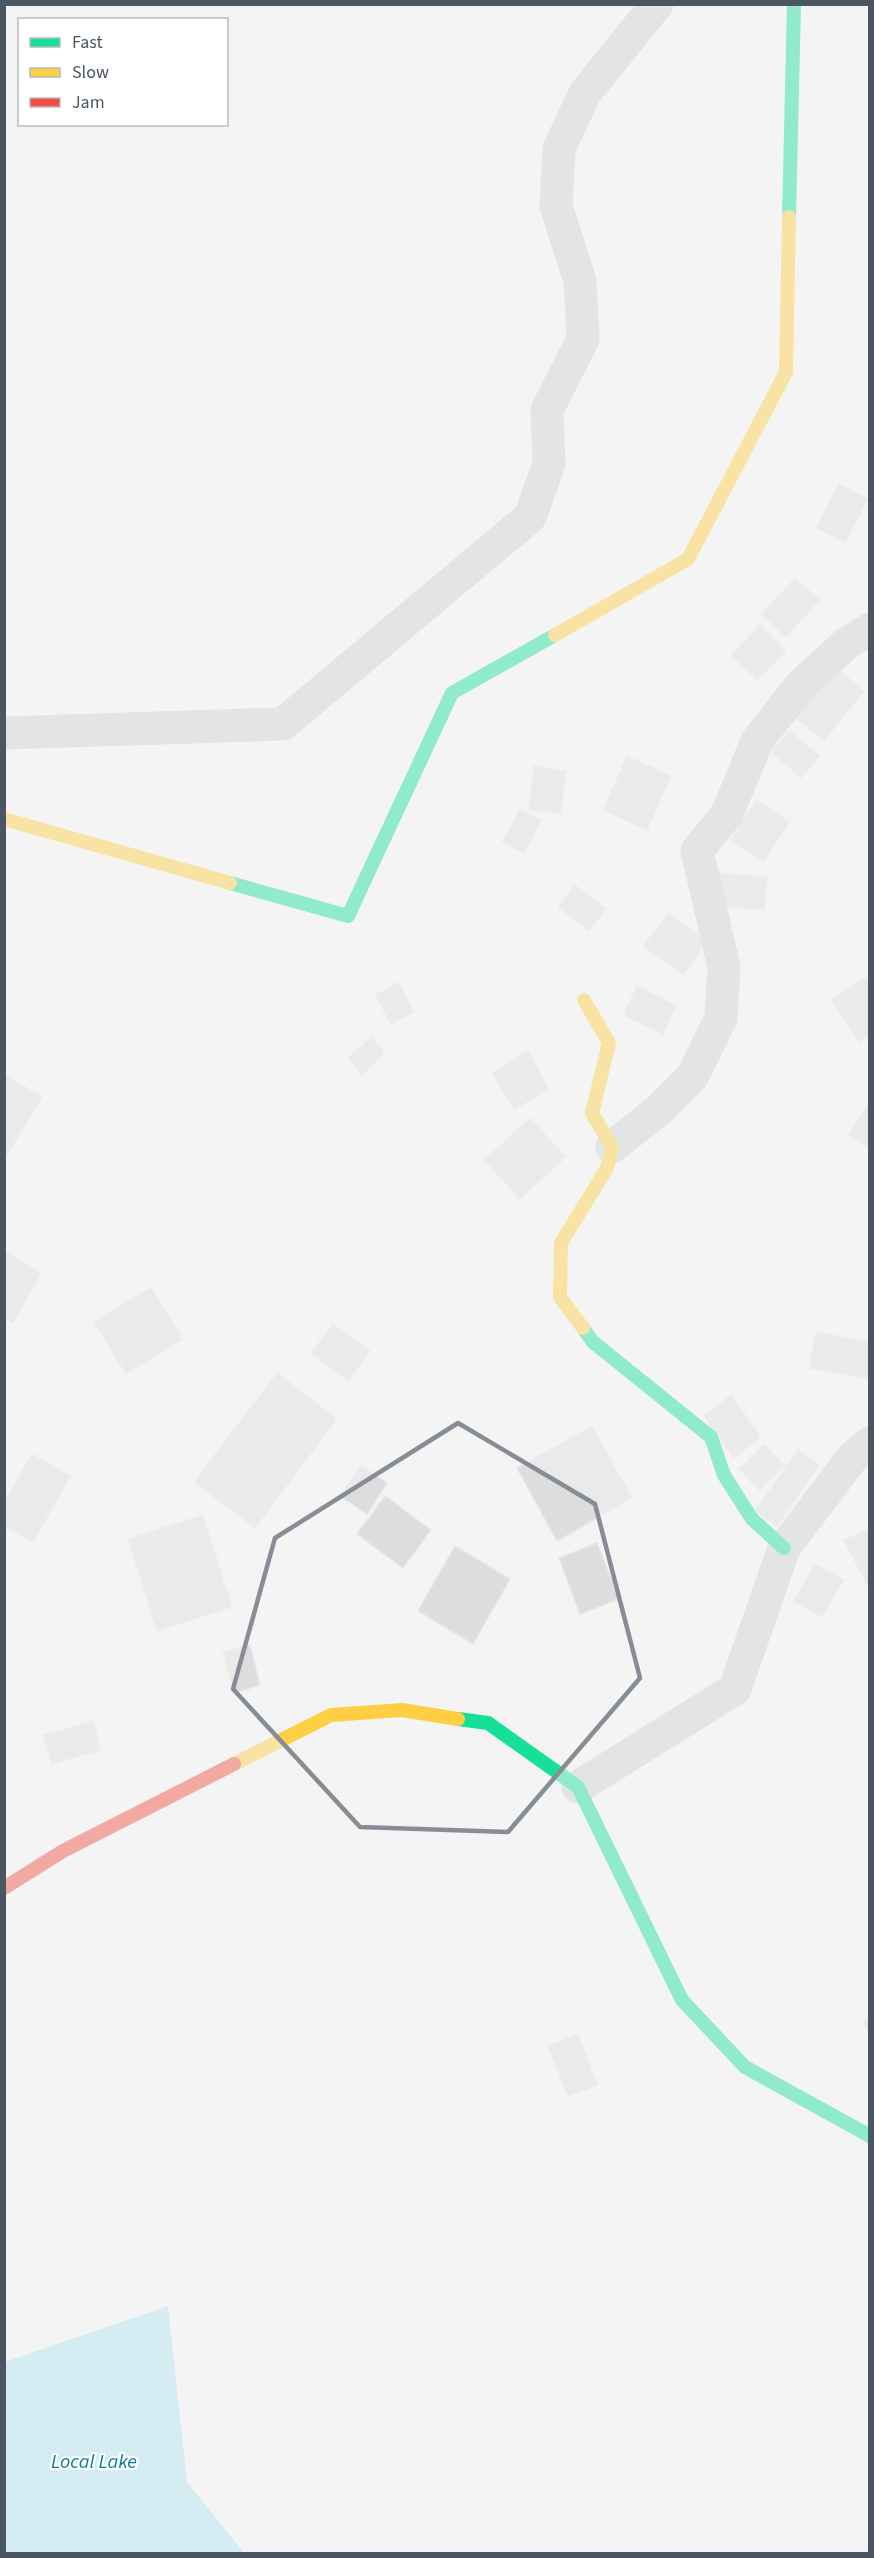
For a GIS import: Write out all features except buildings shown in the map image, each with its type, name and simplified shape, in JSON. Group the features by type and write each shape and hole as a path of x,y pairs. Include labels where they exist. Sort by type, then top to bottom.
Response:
{"street":[{"path":"4,733 283,724 530,517 549,464 547,410 583,339 580,281 556,206 559,148 585,93 657,4"},
{"path":"4,819 348,916 452,693 688,559 786,372 794,4"},
{"path":"784,1548 752,1519 724,1474 711,1437 652,1387 592,1342 560,1297 561,1243 607,1168 612,1147 659,1110 692,1077 721,1018 724,967 697,851 727,814 758,741 801,685 847,643 870,629"},
{"path":"584,1000 609,1043 592,1113 612,1147"},
{"path":"578,1787 735,1689 784,1548 852,1458 870,1443"},
{"path":"4,1888 63,1851 331,1715 402,1710 488,1723 578,1787 682,2000 745,2067 870,2136"}],"highlighted area":[{"path":"458,1423 595,1504 640,1678 508,1832 360,1827 233,1689 275,1538"}],"water":[{"name":"Local Lake","path":"168,2306 187,2482 244,2553 5,2553 5,2362"}],"traffic: fast":[{"path":"789,217 794,4"},
{"path":"230,883 348,916 452,693 555,635"},
{"path":"583,1328 593,1342 711,1437 724,1475 752,1519 784,1548"},
{"path":"458,1719 488,1723 578,1787 682,2000 745,2067 870,2136"}],"traffic: slow":[{"path":"555,635 688,559 786,372 789,217"},
{"path":"4,819 230,883"},
{"path":"583,1328 560,1297 561,1243 607,1168 612,1147 592,1113 609,1043 584,1000"},
{"path":"234,1764 331,1715 402,1710 458,1719"}],"traffic: jam":[{"path":"4,1888 63,1851 234,1764"}]}
